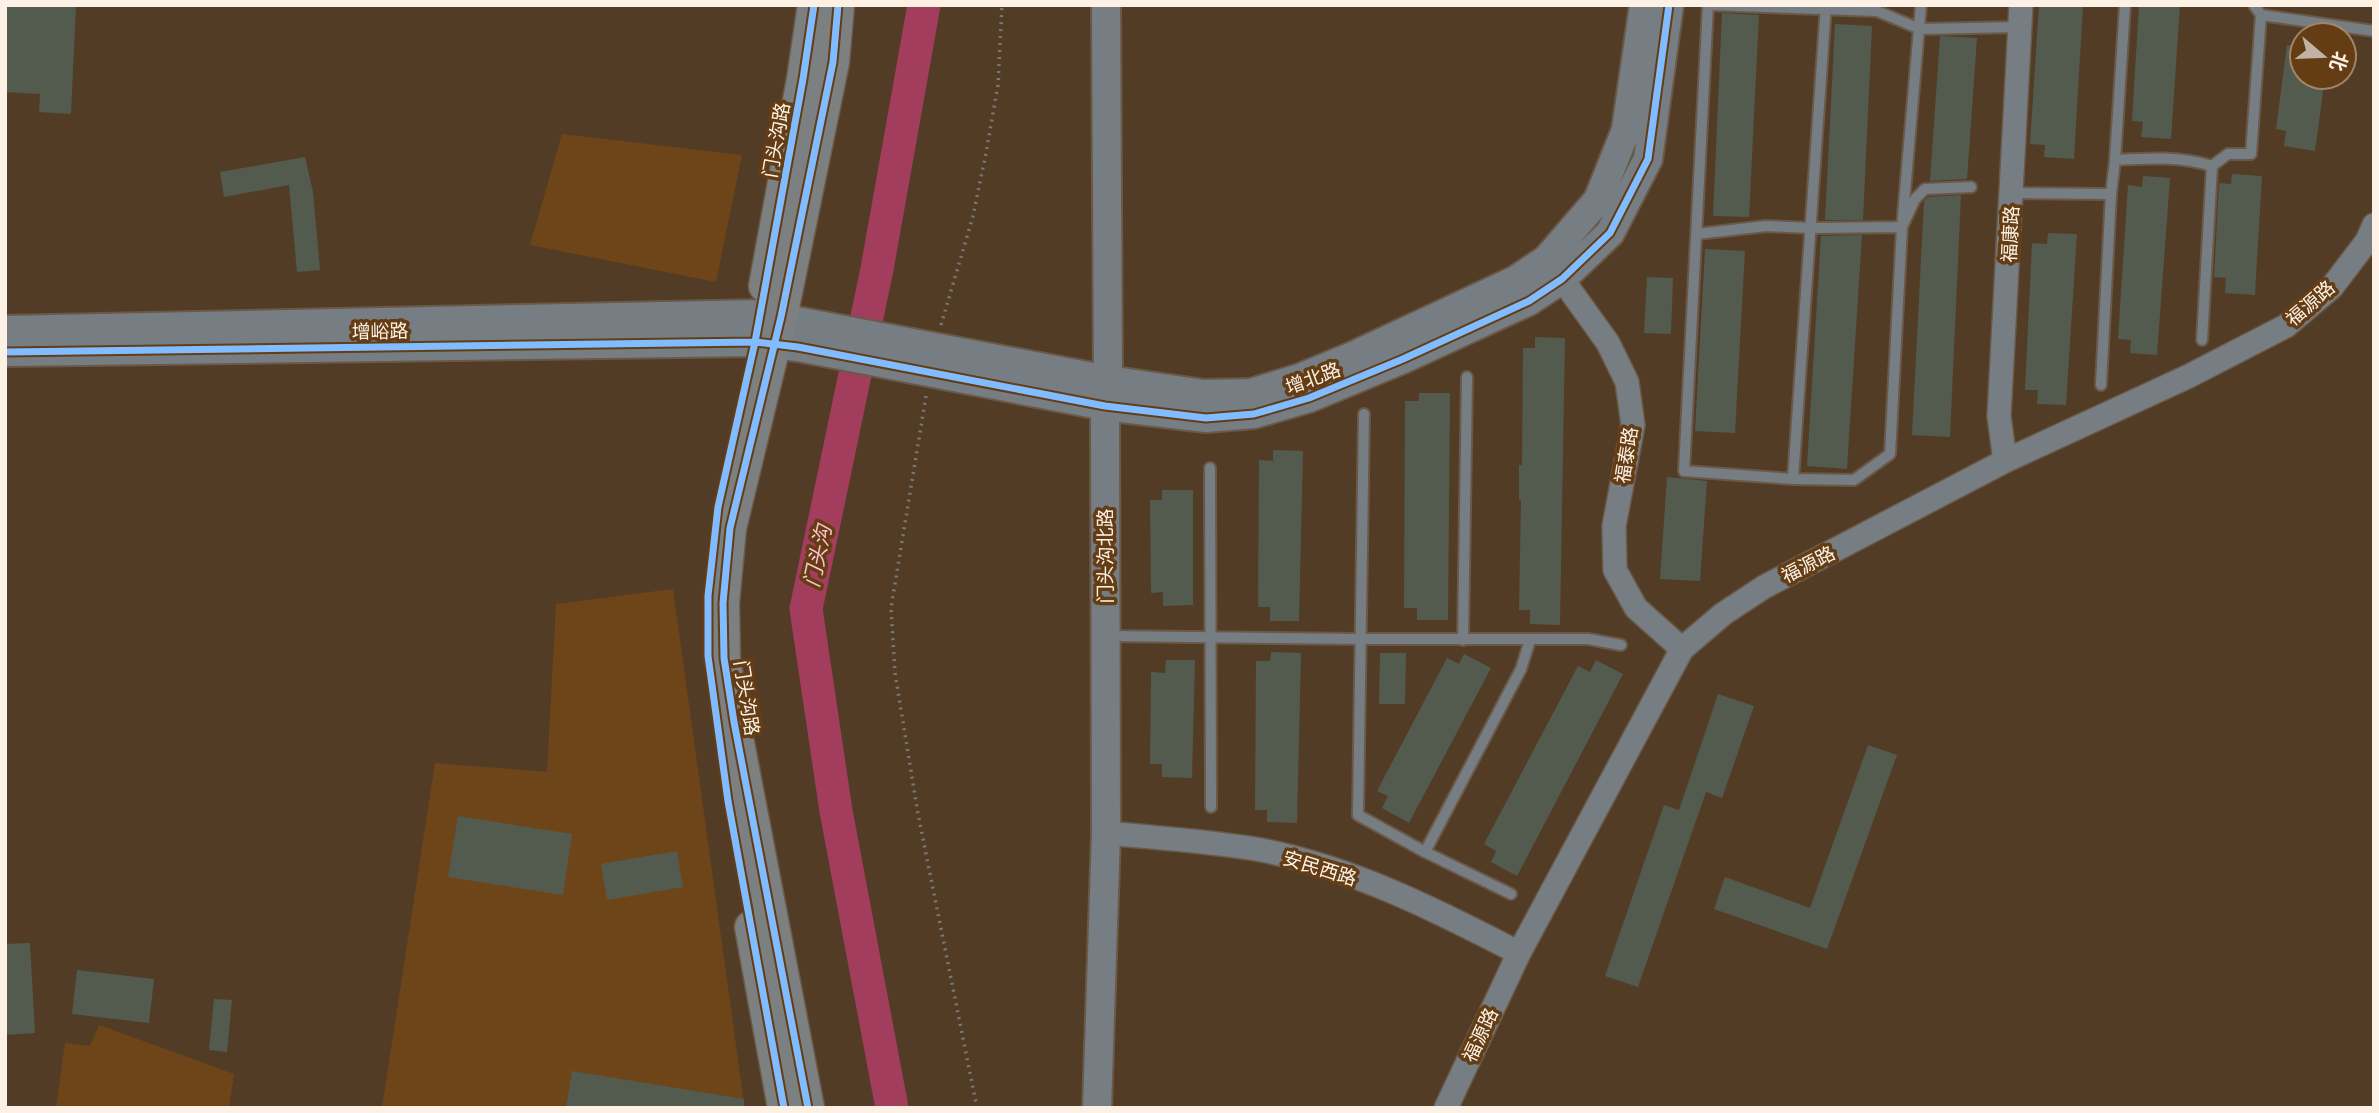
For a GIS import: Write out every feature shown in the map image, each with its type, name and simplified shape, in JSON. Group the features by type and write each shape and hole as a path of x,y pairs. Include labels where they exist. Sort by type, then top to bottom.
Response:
{"main road":[{"name":"门头沟路","path":"808,1108 734,722 724,658 723,603 730,528 768,329 814,5"},
{"name":"门头沟路","path":"784,1108 728,801 708,656 708,596 718,507 768,329 832,62 838,5"}],"street":[{"name":"门头沟北路","path":"1097,1108 1106,833 1106,5"},
{"name":"增北路","path":"1555,269 1598,200 1626,130 1644,5"},
{"name":"增北路","path":"768,329 1106,393 1251,393 1300,378 1516,279 1555,269 1610,233 1648,159 1669,5"},
{"name":"福康路","path":"2005,461 1999,416 2020,16"},
{"name":"福源路","path":"1446,1108 1519,953 1682,649 1723,614 1764,587 2005,461 2186,377 2286,326 2332,287 2367,241 2374,225"},
{"name":"福泰路","path":"1555,269 1608,343 1627,382 1633,425 1614,526 1615,570 1636,608 1682,649"},
{"name":"增峪路","path":"5,330 768,329"},
{"name":"增峪路","path":"5,352 768,329"},
{"name":"安民西路","path":"1106,833 1260,850 1345,873 1432,908 1519,953"}],"lane":[{"path":"1921,5 1920,29 1902,227 1890,454 1854,480 1793,479 1684,471 1710,5 1826,7 1877,11 1920,29 2020,16"},
{"path":"2101,385 2125,5"},
{"path":"2202,340 2212,166 2228,154 2251,154 2261,15 2254,5"},
{"path":"1793,479 1826,7"},
{"path":"2261,15 2374,31"},
{"path":"2115,160 2162,157 2212,166"},
{"path":"1902,227 1915,199 1926,189 1971,187"},
{"path":"2012,193 2111,194"},
{"path":"1697,234 1766,226 1902,227"},
{"path":"1463,640 1467,377"},
{"path":"1364,414 1358,815 1425,852 1511,894"},
{"path":"1210,468 1211,807"},
{"path":"1105,635 1211,638 1588,639 1621,645"},
{"path":"1425,852 1521,669 1530,640"}],"path":[{"path":"977,1108 918,814 895,673 891,608 931,359 973,216 986,153 998,85 1002,5"}],"shaded area":[{"path":"562,134 742,155 716,282 530,245"},
{"path":"673,589 744,1103 739,1108 382,1108 435,763 547,772 556,604"},
{"path":"99,1025 234,1074 229,1108 56,1108 65,1043 90,1046"}],"building":[{"path":"5,5 76,5 71,114 39,112 40,94 5,92"},
{"path":"2039,5 2083,5 2074,159 2044,157 2045,145 2030,144"},
{"path":"2139,5 2180,5 2171,139 2141,137 2143,122 2132,121"},
{"path":"1722,13 1759,15 1749,217 1713,216"},
{"path":"1835,24 1872,26 1863,220 1825,220"},
{"path":"1940,36 1977,38 1967,179 1930,181"},
{"path":"2288,45 2288,91 2323,91 2315,151 2284,146 2286,131 2276,129"},
{"path":"305,157 313,192 320,270 297,272 289,185 224,197 220,172"},
{"path":"2232,174 2262,176 2255,295 2225,293 2226,278 2214,277 2219,183 2231,184"},
{"path":"2143,176 2170,178 2157,355 2130,353 2131,340 2118,339 2128,185 2142,187"},
{"path":"1961,195 1950,437 1912,435 1924,201 1928,197"},
{"path":"2048,233 2077,234 2066,405 2037,404 2038,390 2025,390 2032,243 2047,244"},
{"path":"1862,235 1847,469 1807,466 1821,236"},
{"path":"1705,249 1745,251 1735,433 1695,431"},
{"path":"1647,277 1673,278 1671,334 1644,333"},
{"path":"1535,337 1565,338 1560,625 1530,624 1530,610 1519,610 1519,465 1522,465 1523,348 1535,348"},
{"path":"1419,393 1450,393 1448,620 1417,620 1417,608 1404,608 1405,401 1419,401"},
{"path":"1273,450 1303,451 1299,621 1270,621 1270,607 1258,607 1259,460 1273,461"},
{"path":"1667,477 1707,481 1700,581 1660,579"},
{"path":"1162,490 1193,490 1193,605 1163,606 1163,592 1151,593 1150,500 1162,500"},
{"path":"1271,652 1301,653 1297,823 1267,822 1267,810 1255,810 1256,661 1270,661"},
{"path":"1380,653 1406,653 1405,704 1379,704"},
{"path":"1464,654 1491,668 1409,823 1382,808 1388,796 1377,791 1447,658 1459,664"},
{"path":"1166,660 1195,660 1192,778 1162,777 1162,764 1150,764 1151,672 1165,673"},
{"path":"1596,660 1623,674 1517,876 1491,862 1496,851 1484,844 1578,666 1590,672"},
{"path":"1718,694 1754,706 1722,798 1706,792 1638,987 1605,976 1664,805 1679,810"},
{"path":"1868,745 1897,755 1827,949 1714,909 1725,877 1810,908"},
{"path":"458,816 572,834 563,895 448,877"},
{"path":"677,851 683,887 607,900 601,864"},
{"path":"30,943 35,1033 5,1035 5,944"},
{"path":"77,970 154,979 149,1023 72,1014"},
{"path":"214,999 232,1000 227,1052 209,1050"},
{"path":"572,1071 744,1099 744,1108 566,1108"}],"waterway":[{"name":"门头沟","path":"892,1108 836,811 806,609 877,269 924,5"}],"cycle path":[{"path":"784,1108 728,801 708,656 708,596 718,507 755,342 814,5"},
{"path":"808,1108 734,722 724,658 723,603 730,528 781,317 833,62 838,5"},
{"path":"5,352 755,342 798,347 1105,406 1206,418 1254,414 1309,398 1403,359 1529,301 1562,279 1610,233 1648,159 1669,5"}]}
